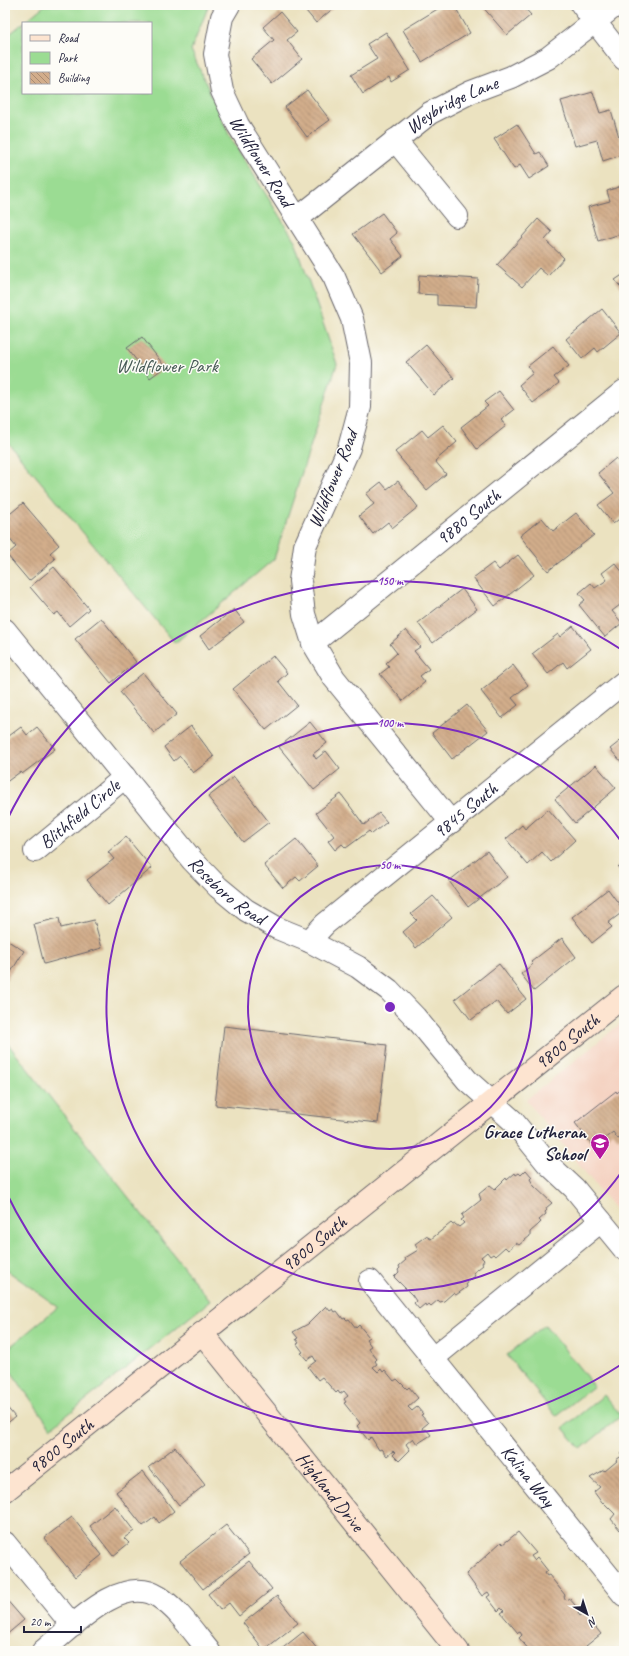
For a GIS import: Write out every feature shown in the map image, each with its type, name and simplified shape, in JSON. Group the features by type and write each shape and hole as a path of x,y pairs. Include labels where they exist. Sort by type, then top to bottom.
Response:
{"street":[{"name":"Wildflower Road","path":"229,5 222,17 215,54 222,91 238,125 298,218 334,278 349,312 361,363 360,407 349,448 305,546 300,581 304,614 313,643 334,678 451,822"},
{"name":"Weybridge Lane","path":"298,218 430,113 471,92 511,78 548,58 589,13 616,5"},
{"path":"589,13 624,59"},
{"path":"395,140 457,216"},
{"name":"9880 South","path":"313,643 624,391"},
{"name":"Roseboro Road","path":"5,630 192,860 218,887 246,910 264,921 309,941 358,967 389,990 415,1017 467,1080 513,1121 548,1163 574,1188 624,1249"},
{"name":"9845 South","path":"309,941 326,924 624,682"},
{"name":"Blithfield Circle","path":"35,851 125,777"},
{"name":"9800 South","path":"5,1491 624,996"},
{"path":"432,1359 601,1221"},
{"name":"Kalina Way","path":"370,1281 624,1595"},
{"name":"Highland Drive","path":"202,1333 458,1651"},
{"path":"5,1542 73,1626"},
{"path":"43,1651 102,1603 117,1594 130,1590 143,1591 159,1597 176,1612 209,1651"}],"shaded area":[{"name":"Grace Lutheran School","path":"624,1021 624,1220 526,1100"}],"green space":[{"name":"Wildflower Park","path":"45,5 209,5 191,50 230,137 295,241 337,364 274,559 175,643 5,439 5,38 22,24 22,94 152,94 152,22 24,22"},
{"path":"5,1040 210,1301 51,1428 5,1363 5,1351 58,1307 5,1269"},
{"path":"545,1325 594,1386 556,1416 507,1355"},
{"path":"604,1395 621,1416 581,1449 563,1428"}],"building":[{"path":"301,5 337,5 316,23"},
{"path":"444,5 454,5 470,33 422,62 403,30"},
{"path":"481,5 522,5 531,15 507,35"},
{"path":"280,12 297,32 287,40 302,59 272,84 251,59 274,40 263,27"},
{"path":"386,32 410,70 391,82 389,77 363,94 351,75 377,59 367,44"},
{"path":"307,90 330,120 307,137 285,107"},
{"path":"593,92 600,113 611,110 624,154 603,161 597,140 575,146 561,101"},
{"path":"517,124 536,154 540,152 549,166 529,179 520,165 514,169 494,139"},
{"path":"624,185 624,233 598,241 588,207 610,201 607,191"},
{"path":"382,213 397,233 390,239 403,256 382,272 353,234"},
{"path":"538,219 552,232 545,240 564,258 548,276 539,268 522,287 497,265"},
{"path":"624,274 624,291 615,280"},
{"path":"419,275 478,279 476,307 437,305 437,295 418,294"},
{"path":"602,309 621,333 598,352 595,348 582,359 566,339"},
{"path":"142,337 165,367 150,378 127,348"},
{"path":"426,345 454,378 434,395 406,362"},
{"path":"553,346 569,366 554,377 559,383 533,403 519,385 533,373 528,366"},
{"path":"499,391 514,410 501,420 506,426 477,449 461,427 488,406 484,402"},
{"path":"443,425 457,442 435,461 446,474 427,490 395,452 422,430 428,437"},
{"path":"616,458 624,468 624,515 613,524 598,505 614,493 598,473"},
{"path":"398,481 418,507 392,528 388,522 373,534 359,516 374,504 366,494 381,482 387,489"},
{"path":"23,503 59,545 50,553 55,559 29,581 7,555 16,547 5,533 5,518"},
{"path":"576,513 594,535 548,571 520,536 542,518 553,531"},
{"path":"518,555 534,575 495,606 473,578 493,563 499,570"},
{"path":"615,563 624,574 624,602 612,611 622,623 605,637 579,605 585,600 579,593 591,583 595,588 607,580 602,573"},
{"path":"54,567 89,609 69,626 58,612 54,615 30,587"},
{"path":"462,589 477,609 433,643 418,623"},
{"path":"234,609 244,622 209,649 200,636"},
{"path":"101,618 136,662 111,683 75,639"},
{"path":"573,626 591,649 567,668 563,662 548,674 532,654 558,634 560,637"},
{"path":"406,630 420,647 414,651 429,669 420,676 425,682 403,701 380,674 389,667 386,663 397,653 390,644"},
{"path":"273,656 287,673 278,681 297,705 266,730 233,689"},
{"path":"513,665 528,685 512,698 518,705 502,718 481,691"},
{"path":"143,673 177,714 154,733 120,692"},
{"path":"467,705 488,731 452,759 432,733"},
{"path":"310,722 327,743 313,754 316,759 326,751 340,769 314,790 279,747"},
{"path":"191,726 214,757 193,773 180,756 174,761 164,747"},
{"path":"21,727 27,735 37,727 55,749 22,774 20,772 5,783 5,752 8,750 5,746 5,739"},
{"path":"624,738 624,765 610,749"},
{"path":"596,765 616,788 575,823 555,799"},
{"path":"234,777 269,822 243,842 208,797"},
{"path":"341,794 364,825 379,813 387,822 372,834 369,831 346,848 342,844 335,850 328,841 334,836 316,813"},
{"path":"548,809 575,840 551,862 542,852 528,865 506,839 522,825 525,829"},
{"path":"126,837 152,868 108,905 87,880 114,859 108,852"},
{"path":"296,839 318,866 300,881 296,877 283,888 264,865"},
{"path":"487,851 507,877 468,907 449,881"},
{"path":"624,862 624,875 618,867"},
{"path":"608,889 624,911 608,923 612,927 592,943 572,917"},
{"path":"433,896 452,917 416,948 403,932 417,920 411,914"},
{"path":"59,918 61,928 94,920 102,948 44,964 34,924"},
{"path":"562,938 576,957 534,991 521,974 533,964 531,962"},
{"path":"5,939 24,951 6,980 5,980"},
{"path":"499,964 526,999 507,1014 496,1001 471,1020 455,999"},
{"path":"224,1026 387,1045 378,1123 215,1105"},
{"path":"624,1087 624,1135 618,1139 613,1132 594,1147 575,1123 616,1091 617,1093"},
{"path":"526,1170 532,1177 530,1179 534,1186 552,1203 546,1208 546,1214 539,1220 541,1222 530,1232 530,1236 519,1245 516,1243 508,1250 505,1247 495,1256 493,1254 490,1256 487,1252 481,1257 484,1260 482,1263 483,1265 473,1273 475,1276 466,1283 467,1287 456,1295 453,1293 444,1301 440,1302 438,1300 431,1306 429,1304 426,1306 425,1304 419,1309 414,1303 416,1301 412,1295 394,1277 399,1272 399,1266 406,1260 405,1258 418,1250 415,1244 426,1236 431,1239 451,1223 459,1227 464,1223 461,1220 464,1218 462,1215 481,1200 479,1194 490,1185 495,1189 506,1178 507,1180 515,1173 516,1175 519,1173 521,1175"},
{"path":"326,1306 330,1311 333,1309 335,1312 337,1311 343,1319 349,1319 356,1328 359,1325 369,1337 366,1339 371,1346 368,1348 377,1359 375,1361 377,1364 373,1367 378,1372 381,1369 383,1372 385,1370 394,1381 397,1379 407,1389 409,1387 418,1398 408,1407 412,1411 417,1407 423,1414 421,1415 428,1423 422,1428 424,1431 426,1429 431,1435 417,1444 413,1438 406,1444 410,1450 399,1461 393,1455 395,1453 393,1451 387,1456 381,1449 379,1450 371,1437 368,1440 357,1426 360,1423 344,1403 346,1402 344,1399 348,1396 344,1391 340,1394 338,1391 336,1393 322,1377 318,1380 308,1367 316,1361 313,1356 307,1360 301,1353 303,1352 297,1344 299,1343 296,1339 298,1338 293,1332 308,1324"},
{"path":"5,1405 15,1417 5,1425"},
{"path":"175,1447 205,1485 179,1505 149,1467"},
{"path":"624,1451 624,1529 623,1530 621,1528 620,1530 611,1519 615,1514 603,1502 602,1503 594,1492 600,1487 590,1478 604,1470 605,1471 623,1455 621,1454"},
{"path":"143,1471 174,1511 159,1523 155,1517 143,1526 116,1492"},
{"path":"115,1506 134,1531 124,1538 129,1543 113,1556 90,1526"},
{"path":"72,1517 102,1555 75,1577 44,1538"},
{"path":"226,1525 249,1554 203,1589 180,1561"},
{"path":"518,1532 536,1553 531,1556 534,1560 537,1557 548,1571 545,1573 547,1576 549,1575 565,1595 564,1597 566,1600 569,1598 580,1611 578,1613 580,1616 584,1613 601,1634 586,1646 587,1648 584,1651 535,1651 534,1649 530,1651 519,1638 522,1635 520,1632 518,1633 501,1613 504,1611 501,1608 498,1611 487,1597 490,1595 488,1592 482,1596 466,1574 501,1542 503,1544"},
{"path":"249,1561 272,1589 239,1616 229,1603 220,1610 208,1594"},
{"path":"277,1596 298,1623 264,1650 243,1623"},
{"path":"5,1598 24,1620 5,1636"},
{"path":"303,1632 319,1651 279,1651"}],"place":[{"name":"Grace Lutheran School","path":"600,1160"}]}
